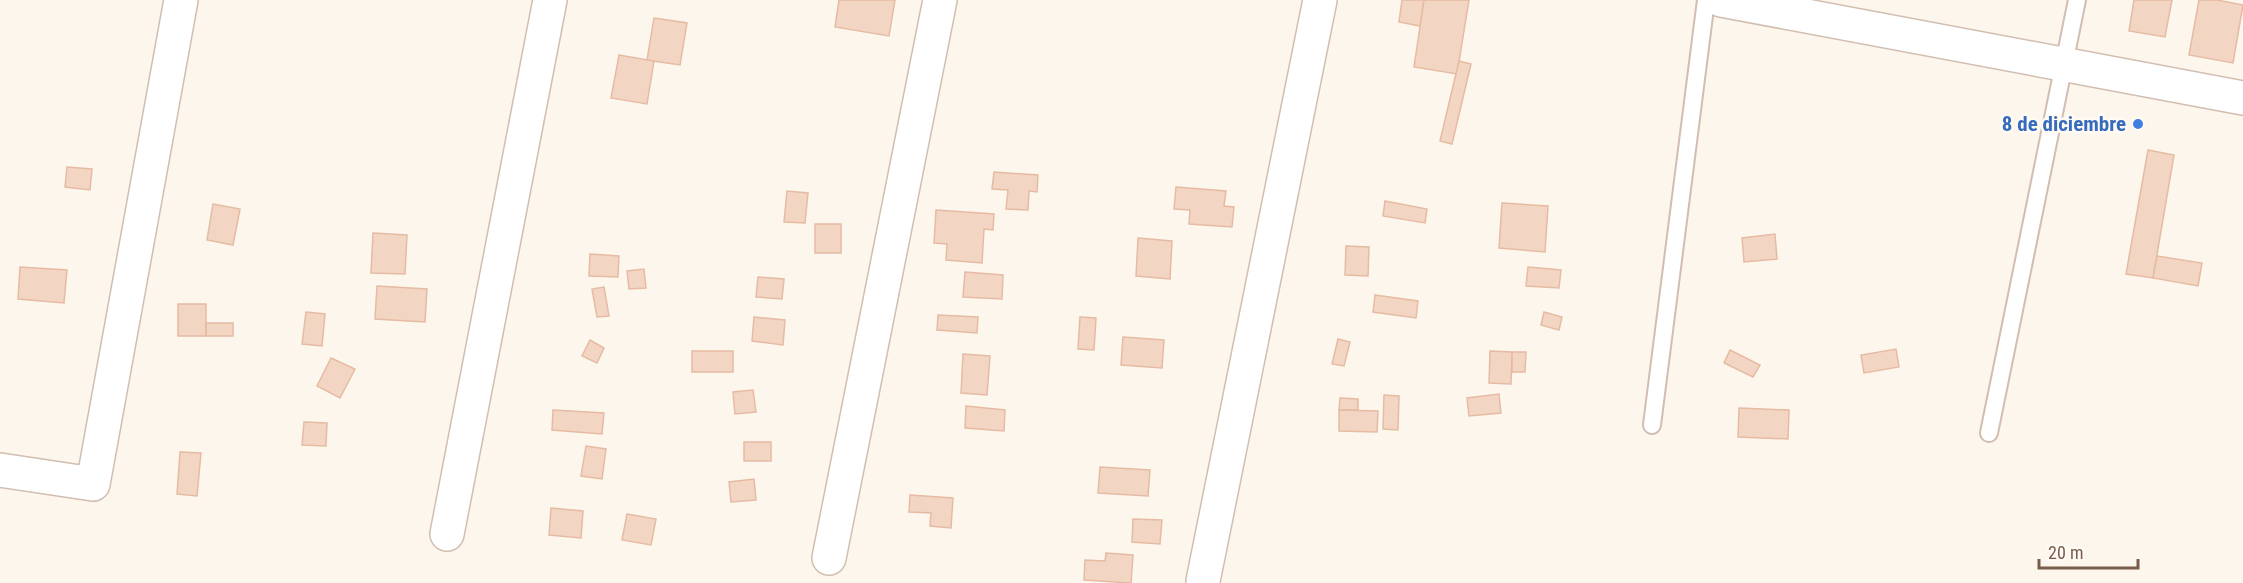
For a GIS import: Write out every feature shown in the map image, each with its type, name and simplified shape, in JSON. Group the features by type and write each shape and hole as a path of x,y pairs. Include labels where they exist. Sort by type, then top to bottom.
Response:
{"street":[{"path":"0,470 93,484 181,0"},
{"path":"447,534 550,0"},
{"path":"828,558 940,0"},
{"path":"1203,581 1320,0"},
{"path":"1721,0 2243,98"}],"lane":[{"path":"1652,425 1706,0"},
{"path":"1989,432 2077,0"}],"building":[{"path":"839,0 895,0 889,36 835,27"},
{"path":"1402,0 1424,0 1420,26 1399,22"},
{"path":"1424,0 1469,0 1457,74 1414,67"},
{"path":"2134,0 2172,0 2165,37 2129,31"},
{"path":"2199,0 2217,0 2243,5 2233,63 2189,55"},
{"path":"654,18 687,23 680,65 647,60"},
{"path":"619,55 654,61 647,104 611,98"},
{"path":"1459,61 1471,64 1452,144 1440,141"},
{"path":"2148,150 2174,155 2153,278 2126,274"},
{"path":"67,167 92,169 90,190 65,187"},
{"path":"994,172 1038,175 1037,192 1029,191 1028,210 1006,209 1008,190 992,189"},
{"path":"1176,187 1226,191 1224,206 1234,207 1232,227 1189,224 1190,210 1174,209"},
{"path":"787,191 808,193 805,223 784,222"},
{"path":"1385,201 1427,209 1425,223 1383,216"},
{"path":"1502,203 1548,206 1545,252 1499,248"},
{"path":"213,204 240,209 233,245 207,240"},
{"path":"936,210 994,214 993,230 984,229 982,263 946,260 947,244 934,243"},
{"path":"815,224 841,224 841,253 815,253"},
{"path":"373,233 407,235 405,274 371,273"},
{"path":"1775,234 1777,259 1744,262 1742,238"},
{"path":"1138,238 1172,241 1170,279 1136,276"},
{"path":"1346,246 1369,247 1368,276 1345,275"},
{"path":"590,254 619,256 618,277 589,276"},
{"path":"2157,256 2202,263 2198,286 2153,278"},
{"path":"20,267 67,270 64,303 18,299"},
{"path":"1528,267 1561,270 1559,288 1526,286"},
{"path":"644,269 646,288 629,289 627,271"},
{"path":"965,272 1003,275 1002,299 963,297"},
{"path":"758,277 784,279 782,299 756,297"},
{"path":"377,286 427,289 425,322 375,319"},
{"path":"604,287 609,316 597,317 592,289"},
{"path":"1375,295 1418,301 1416,318 1373,312"},
{"path":"178,304 206,304 206,336 178,336"},
{"path":"306,312 325,314 322,346 302,344"},
{"path":"1544,312 1562,317 1559,330 1541,325"},
{"path":"938,315 978,317 977,333 937,330"},
{"path":"754,317 785,320 783,345 752,341"},
{"path":"1080,317 1096,318 1094,350 1078,349"},
{"path":"206,323 233,323 233,336 206,336"},
{"path":"1123,337 1164,340 1162,368 1121,365"},
{"path":"1338,339 1350,342 1344,366 1332,364"},
{"path":"590,340 604,348 597,363 582,356"},
{"path":"1896,349 1899,367 1864,373 1861,355"},
{"path":"1730,350 1760,365 1753,377 1724,363"},
{"path":"692,351 733,351 733,372 692,372"},
{"path":"1490,351 1512,352 1511,384 1489,383"},
{"path":"1512,352 1526,352 1525,372 1512,372"},
{"path":"963,354 990,356 987,395 961,393"},
{"path":"331,358 355,369 340,398 317,386"},
{"path":"753,390 756,412 735,414 733,392"},
{"path":"1499,394 1501,413 1469,416 1467,398"},
{"path":"1384,395 1399,396 1398,430 1383,429"},
{"path":"1340,398 1358,399 1358,410 1339,410"},
{"path":"966,406 1005,410 1004,431 965,428"},
{"path":"1739,408 1789,410 1788,439 1738,437"},
{"path":"553,410 604,413 602,434 552,430"},
{"path":"1339,410 1378,411 1377,432 1339,431"},
{"path":"304,422 327,423 326,446 302,445"},
{"path":"744,442 771,442 771,461 744,461"},
{"path":"586,446 606,449 602,479 581,476"},
{"path":"180,452 201,453 197,496 177,494"},
{"path":"1100,467 1150,470 1148,496 1098,493"},
{"path":"754,479 756,500 731,502 729,482"},
{"path":"910,495 953,498 951,528 930,526 931,513 909,512"},
{"path":"551,508 583,511 581,538 549,535"},
{"path":"627,514 656,519 651,545 622,540"},
{"path":"1133,519 1162,520 1160,544 1132,542"},
{"path":"1106,553 1133,555 1131,583 1084,580 1085,560 1105,561"}],"place":[{"name":"8 de diciembre","path":"2138,124"}]}
